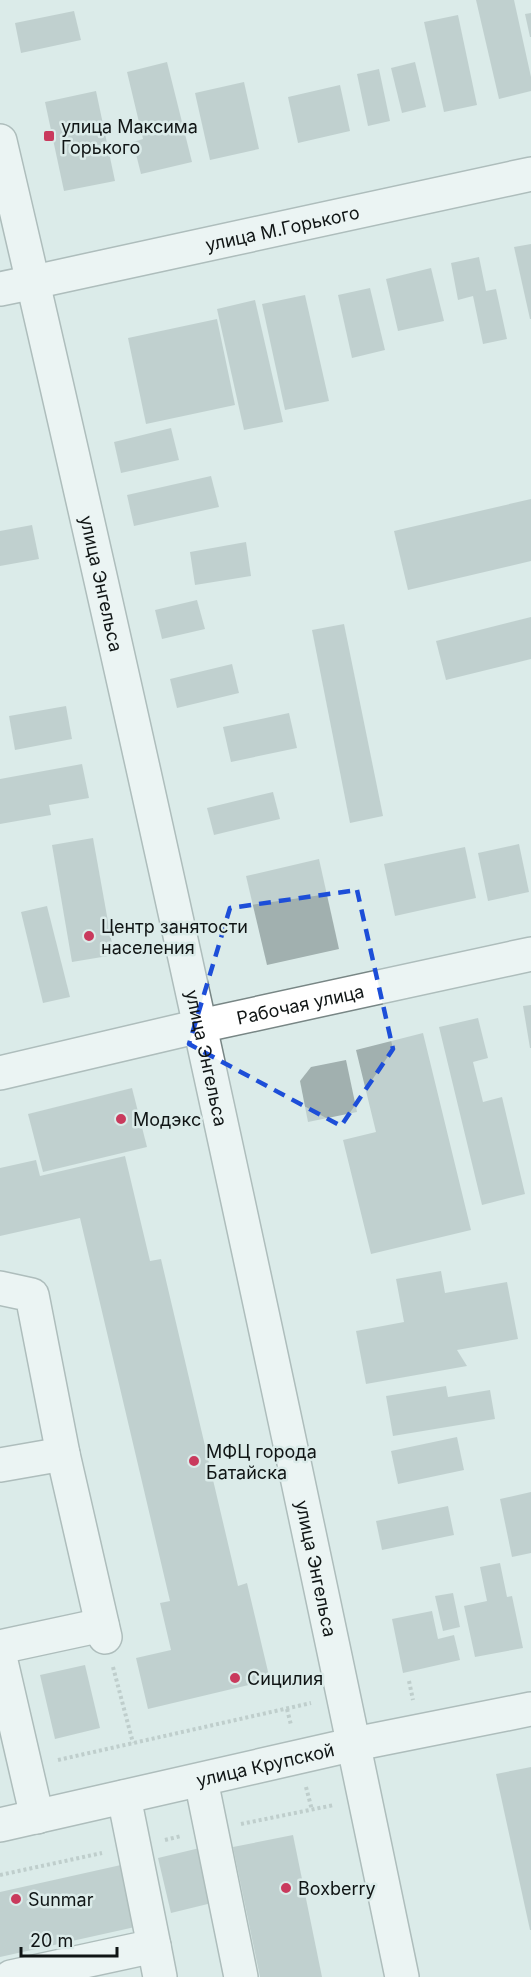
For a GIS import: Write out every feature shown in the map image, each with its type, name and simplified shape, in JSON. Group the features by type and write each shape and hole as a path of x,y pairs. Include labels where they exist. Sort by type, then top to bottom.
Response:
{"main road":[{"name":"улица Энгельса","path":"0,141 34,282 200,1026 355,1744 402,1977"},
{"name":"улица М.Горького","path":"34,282 531,174"},
{"path":"0,289 34,282"},
{"name":"Рабочая улица","path":"0,1073 200,1026 531,954"},
{"path":"0,1288 32,1296 63,1454 104,1631 0,1647"},
{"path":"0,1465 63,1454"},
{"path":"0,1657 37,1817"},
{"name":"улица Крупской","path":"0,1825 355,1744 531,1709"},
{"path":"201,1780 241,1977"},
{"path":"11,1977 157,1962 124,1797"}],"path":[{"path":"104,1631 133,1743"},
{"path":"25,1767 287,1709"}],"highlighted area":[{"path":"357,890 393,1049 341,1126 189,1044 230,908"}],"building":[{"path":"476,0 514,0 531,77 531,91 499,99"},
{"path":"74,11 81,40 21,53 15,23"},
{"path":"531,13 531,37 530,37 525,14"},
{"path":"458,15 477,105 444,112 424,22"},
{"path":"167,62 192,162 141,174 133,142 143,139 127,72"},
{"path":"415,62 426,107 402,113 391,68"},
{"path":"379,69 390,121 368,126 357,74"},
{"path":"244,82 259,149 210,160 195,93"},
{"path":"340,85 350,131 298,143 288,97"},
{"path":"96,91 115,181 64,191 45,102"},
{"path":"531,244 531,319 530,319 514,247"},
{"path":"479,257 486,291 496,289 507,339 483,344 473,296 458,300 451,263"},
{"path":"431,268 444,321 398,331 386,279"},
{"path":"370,288 385,350 352,358 338,295"},
{"path":"305,295 329,401 285,410 262,304"},
{"path":"255,300 283,422 244,430 217,309"},
{"path":"217,319 235,405 146,424 128,338"},
{"path":"171,428 179,460 121,473 114,442"},
{"path":"211,476 219,507 134,526 127,495"},
{"path":"531,499 531,561 408,590 394,531"},
{"path":"32,525 39,559 0,566 0,531"},
{"path":"246,542 251,576 195,585 190,552"},
{"path":"197,600 205,629 162,639 155,610"},
{"path":"531,617 531,659 446,680 436,641"},
{"path":"344,624 383,816 350,823 312,630"},
{"path":"232,664 239,693 177,708 170,679"},
{"path":"66,706 72,739 15,750 9,716"},
{"path":"289,713 297,748 231,762 223,727"},
{"path":"82,764 89,798 49,805 51,815 0,824 0,779"},
{"path":"273,792 280,819 214,835 207,808"},
{"path":"93,838 114,955 72,962 52,845"},
{"path":"519,844 529,892 488,901 478,853"},
{"path":"465,847 476,898 395,916 384,864"},
{"path":"319,859 339,949 267,965 246,876"},
{"path":"47,906 70,997 43,1003 21,912"},
{"path":"531,1005 531,1048 530,1048 523,1006"},
{"path":"478,1018 488,1058 473,1062 483,1102 502,1097 525,1194 482,1205 439,1027"},
{"path":"423,1033 471,1230 371,1254 343,1140 376,1132 356,1050"},
{"path":"346,1060 357,1112 308,1122 300,1081 311,1067"},
{"path":"132,1088 147,1147 43,1172 28,1114"},
{"path":"125,1156 150,1261 161,1259 238,1586 247,1583 270,1680 148,1709 136,1658 171,1650 160,1603 170,1601 80,1218 0,1236 0,1168 36,1160 40,1176"},
{"path":"441,1271 445,1293 507,1282 518,1339 457,1350 467,1366 366,1384 356,1331 404,1322 396,1279"},
{"path":"446,1386 448,1397 490,1390 495,1419 393,1436 386,1396"},
{"path":"457,1437 464,1470 398,1484 391,1451"},
{"path":"531,1492 531,1553 512,1557 500,1499"},
{"path":"448,1506 454,1535 382,1550 376,1521"},
{"path":"500,1563 507,1597 512,1596 523,1648 475,1657 464,1606 487,1601 480,1567"},
{"path":"453,1593 460,1627 443,1631 435,1596"},
{"path":"432,1611 438,1639 454,1635 460,1660 403,1673 392,1619"},
{"path":"85,1665 100,1728 55,1739 40,1675"},
{"path":"531,1767 531,1930 530,1930 496,1774"},
{"path":"293,1835 322,1977 260,1977 233,1847"},
{"path":"208,1846 220,1901 171,1913 158,1858"},
{"path":"121,1865 135,1927 0,1957 0,1892"}],"place":[{"name":"улица Максима Горького","path":"49,136"},
{"name":"Центр занятости населения","path":"89,936"},
{"name":"Модэкс","path":"121,1119"},
{"name":"МФЦ города Батайска","path":"194,1461"},
{"name":"Сицилия","path":"235,1678"},
{"name":"Boxberry","path":"286,1888"},
{"name":"Sunmar","path":"16,1899"}]}
